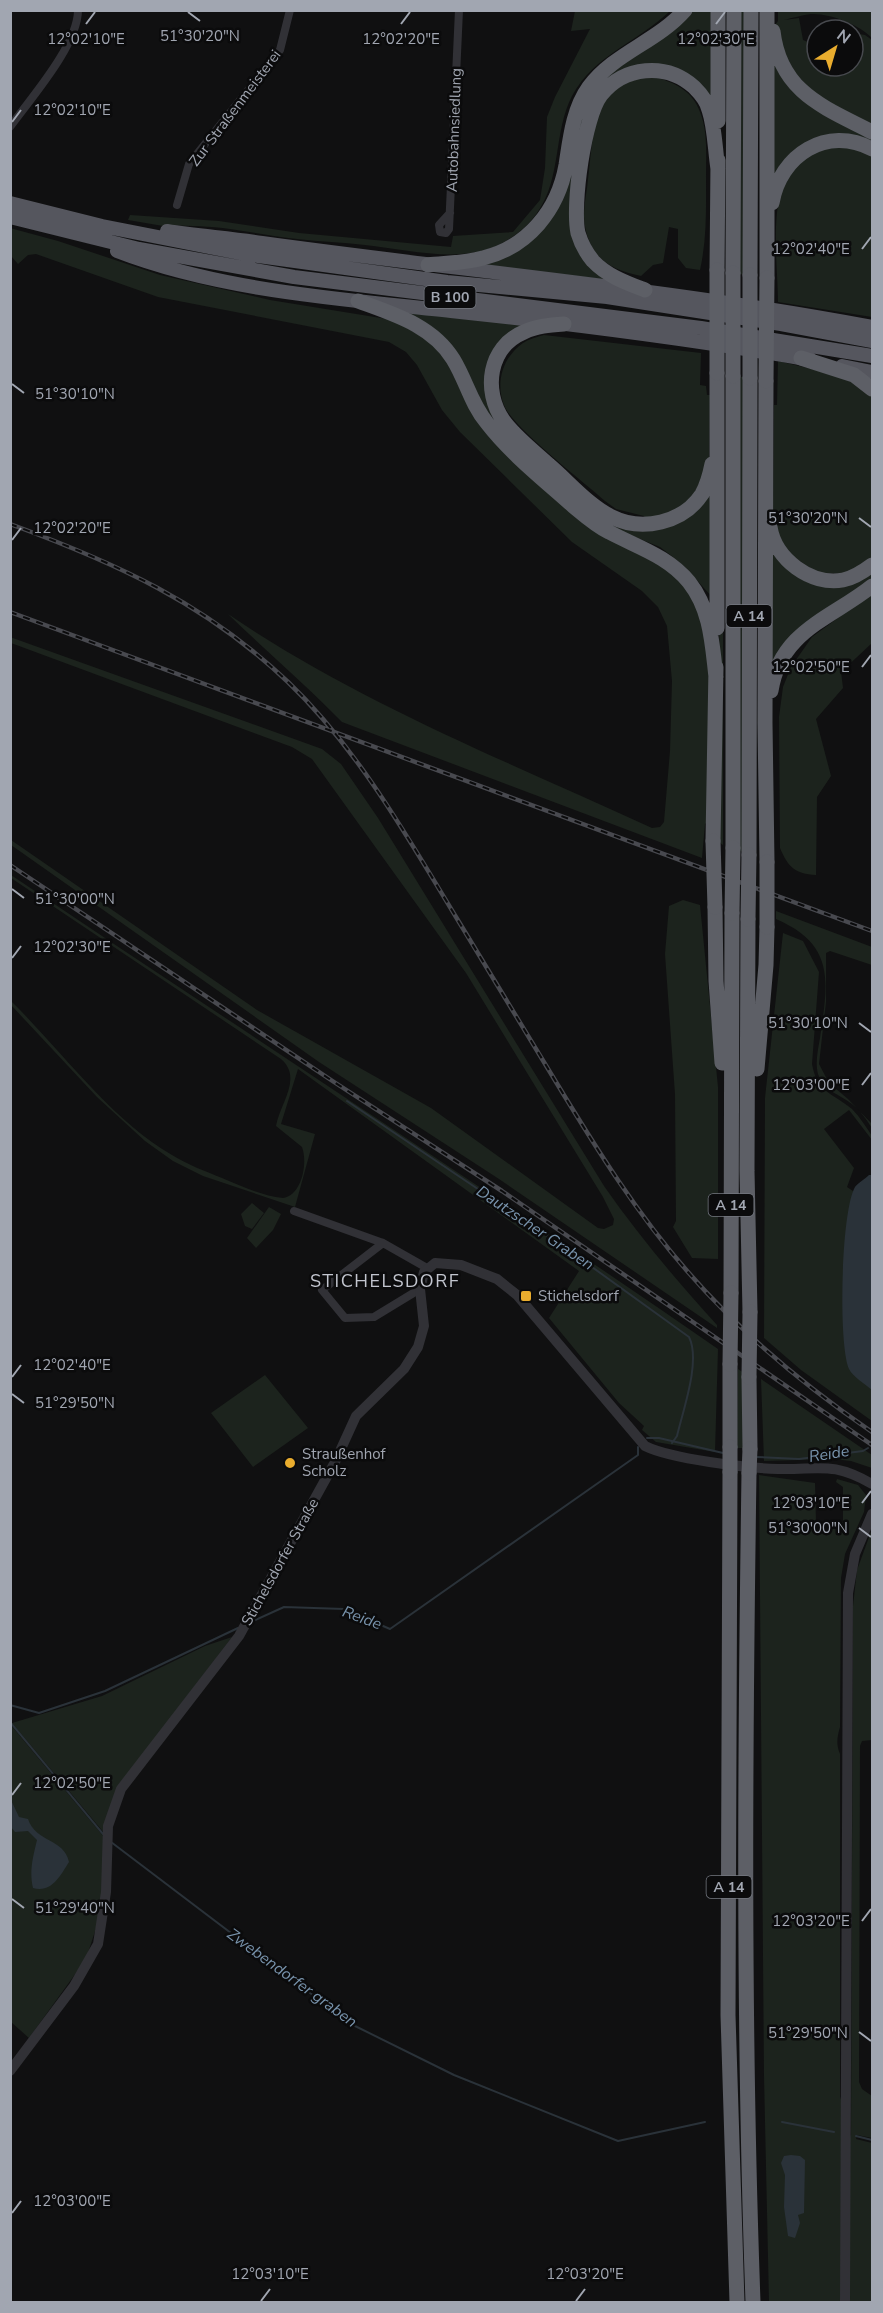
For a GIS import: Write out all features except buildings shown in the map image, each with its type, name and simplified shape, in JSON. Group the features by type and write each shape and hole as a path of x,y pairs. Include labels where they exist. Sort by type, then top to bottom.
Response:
{"highway":[{"path":"429,265 483,258 509,248 539,225 553,206 560,190 575,116 588,89 609,66 657,34 685,10"},
{"path":"718,10 716,677 713,841 717,1003 731,1118"},
{"name":"A 14","path":"734,10 728,2015 737,2302"},
{"name":"A 14","path":"751,10 747,1171 750,1449 744,1904 745,2056 753,2302"},
{"path":"769,10 779,54 786,69 802,90 823,108 873,132"},
{"path":"747,1171 766,965 767,927 766,245 769,10"},
{"path":"645,290 602,269 587,253 578,233 576,211 584,146 591,115 599,97 620,78 640,71 661,71 680,78 697,91 709,109 718,169"},
{"path":"766,245 778,179 794,157 807,148 838,140 873,149"},
{"name":"B 100","path":"10,203 102,226 295,262 436,281 606,297 769,322 873,341"},
{"name":"B 100","path":"10,217 199,261 294,277 701,328 873,356"},
{"path":"102,226 140,226 429,265 645,290 873,327"},
{"path":"73,233 155,266 242,284 358,301 564,324 705,343 873,372"},
{"path":"358,301 409,320 432,336 452,358 478,412 496,435 522,460 596,524 646,549 680,573 695,591 707,614 716,677"},
{"path":"564,324 523,332 506,344 493,367 491,394 498,413 505,423 591,503 612,517 635,524 656,523 674,517 689,508 701,495 708,479 717,440"},
{"path":"801,358 842,370 863,380 873,389"},
{"path":"766,502 771,535 784,556 804,574 830,580 843,580 873,565"},
{"path":"765,723 776,673 798,637 817,621 873,586"}],"street":[{"path":"10,127 68,46 76,26 78,10"},
{"name":"Zur Straßenmeisterei","path":"177,205 189,164 280,51 290,10"},
{"name":"Autobahnsiedlung","path":"450,213 459,10"},
{"path":"294,1211 383,1243 427,1268 435,1263 446,1262 461,1265 497,1279 517,1295 645,1446 654,1450 711,1461 769,1468 830,1467 850,1472 873,1484"},
{"path":"383,1243 322,1290 345,1318 374,1317 420,1288"},
{"name":"Stichelsdorfer Straße","path":"10,2071 74,1986 98,1944 106,1892 108,1826 114,1806 128,1778 242,1632 335,1462 356,1416 404,1369 418,1347 424,1326 420,1288 427,1268"},
{"path":"845,2302 848,1593 855,1554 873,1514"}],"shaded area":[{"path":"746,10 745,275 740,274 740,11"},
{"path":"575,11 670,11 658,22 604,59 581,82 566,110 554,170 545,199 526,226 511,238 495,246 464,254 436,254 289,238 215,227 171,225 169,227 128,220 130,215 219,221 299,233 451,247 453,236 513,232 540,200 545,168 547,117 590,29 571,31"},
{"path":"689,11 713,11 714,109 680,72 605,85 573,222 609,280 484,265 535,238 578,123 597,84"},
{"path":"778,11 872,11 872,38 865,32 865,18 835,18 811,14 784,20 799,18 805,41 805,78 865,78 865,35 872,40 872,126 824,103 791,69 775,25 778,21"},
{"path":"772,58 777,66 872,137 872,144 847,137 779,171 772,177"},
{"path":"654,77 669,82 688,93 697,105 703,120 706,152 705,235 700,270 686,268 678,258 678,229 669,227 663,263 653,265 641,276 615,268 598,256 587,234 584,211 596,122 605,101 621,85"},
{"path":"847,143 872,155 872,317 778,302 776,223 783,184 791,168 803,156"},
{"path":"10,228 58,241 160,275 270,300 387,319 399,323 432,343 448,363 471,408 646,554 687,585 709,634 711,818 705,824 702,858 342,722 228,614 329,676 436,730 652,828 660,827 664,822 670,751 672,681 667,626 658,607 642,591 572,542 460,432 442,410 417,365 406,352 389,342 158,297 36,254 28,255 18,264 11,256"},
{"path":"407,311 532,324 515,333 489,396 584,500 642,528 711,487 712,597 685,567 660,547 615,529 514,445"},
{"path":"544,335 701,353 700,385 706,386 707,395 710,395 709,467 687,505 646,521 644,516 616,509 520,427 510,415 501,396 503,371 510,355 516,349 530,339"},
{"path":"778,361 850,378 872,395 872,559 846,573 819,574 785,551 774,523 774,405 777,405"},
{"path":"739,377 745,377 745,853 738,850"},
{"path":"719,541 723,610 723,845 720,843"},
{"path":"771,550 808,578 872,570 872,582 845,601 770,674"},
{"path":"872,593 872,643 841,672 843,688 816,719 831,776 817,797 816,875 803,873 789,865 780,848 779,717 783,687 791,667 812,637"},
{"path":"10,637 322,749 341,764 378,818 604,1186 644,1240 717,1325 717,1328 499,1179 319,1062 11,845 11,840 257,1010 431,1108 598,1228 604,1229 613,1225 614,1219 603,1197 466,973 312,759 292,747 11,643"},
{"path":"11,875 453,1169 718,1349 715,1452 656,1442 642,1430 644,1426 619,1403 549,1318 579,1271 298,1069 281,1124 315,1134 295,1207 203,1176 173,1161 145,1141 97,1097 11,1005 10,1000 107,1104 128,1123 178,1159 252,1190 283,1198 295,1191 304,1169 302,1147 276,1126 290,1082 287,1066 281,1059 11,878"},
{"path":"683,900 700,905 718,1087 718,1259 692,1258 673,1227 676,1221 675,1094 665,954 669,906"},
{"path":"776,911 872,947 872,965 830,951 826,953 826,1002 819,1064 829,1083 857,1109 828,1088 818,1074 817,1056 825,999 824,967 809,941 795,929 776,919"},
{"path":"783,933 803,941 819,972 812,1064 814,1074 822,1087 855,1112 872,1136 872,1140 849,1110 824,1129 854,1168 847,1187 856,1193 872,1387 872,1421 801,1370 764,1338 765,1098"},
{"path":"859,1110 872,1124 872,1128 865,1118"},
{"path":"872,1175 872,1390 856,1378 849,1369 843,1333 842,1307 844,1249 850,1201 855,1187"},
{"path":"252,1203 264,1213 252,1229 245,1226 241,1214"},
{"path":"269,1207 281,1214 273,1230 256,1248 247,1238"},
{"path":"738,1369 744,1373 744,1448 737,1448"},
{"path":"265,1375 308,1428 253,1467 211,1413"},
{"path":"761,1379 872,1455 872,1468 851,1461 833,1459 764,1461"},
{"path":"759,1475 815,1483 816,1522 843,1522 843,1487 836,1482 837,1479 858,1485 866,1495 864,1512 845,1554 841,1578 840,1727 837,1741 840,1754 840,2096 851,2138 853,1606 857,1570 872,1529 872,1740 862,1741 860,1746 859,2082 862,2089 872,2096 872,2138 857,2135 856,2139 872,2143 872,2302 769,2302 764,2076"},
{"path":"232,1637 140,1758 105,1834 12,1723 102,1696 205,1646"},
{"path":"10,1724 104,1837 103,1893 97,1925 86,1959 29,2038 11,2022"},
{"path":"10,1798 19,1817 28,1819 37,1832 56,1844 66,1854 69,1862 50,1886 40,1889 33,1888 31,1870 37,1840 28,1831 15,1832 11,1827"},
{"path":"784,2156 800,2156 805,2160 804,2213 798,2215 800,2223 795,2238 788,2236 784,2207 785,2175 781,2163"}],"waterway":[{"name":"Dautzscher Graben","path":"347,1101 567,1249 689,1337 692,1347 692,1372 677,1436 672,1443"},
{"name":"Reide","path":"647,1438 659,1438 723,1453"},
{"name":"Reide","path":"251,1622 284,1607 344,1609 390,1629 638,1455 638,1447"},
{"name":"Reide","path":"756,1457 799,1459 863,1451 868,1448"},
{"name":"Reide","path":"10,1705 39,1713 105,1691 238,1628"},
{"name":"Zwebendorfer graben","path":"10,1722 103,1834"},
{"name":"Zwebendorfer graben","path":"111,1842 351,2024 454,2075 618,2141 705,2122"},
{"path":"782,2122 834,2132"},
{"name":"Zwebendorfer graben","path":"856,2136 872,2140"}],"railway":[{"path":"10,524 123,570 192,608 257,654 313,708 359,764 400,824 586,1131 651,1227 688,1272 752,1338 799,1378 872,1432"},
{"path":"10,612 872,931"},
{"path":"10,865 334,1082 502,1191 872,1445"}],"place":[{"name":"Stichelsdorf","path":"526,1296"},
{"name":"Straußenhof Scholz","path":"290,1463"}],"district":[{"name":"STICHELSDORF","path":"385,1281"}]}
